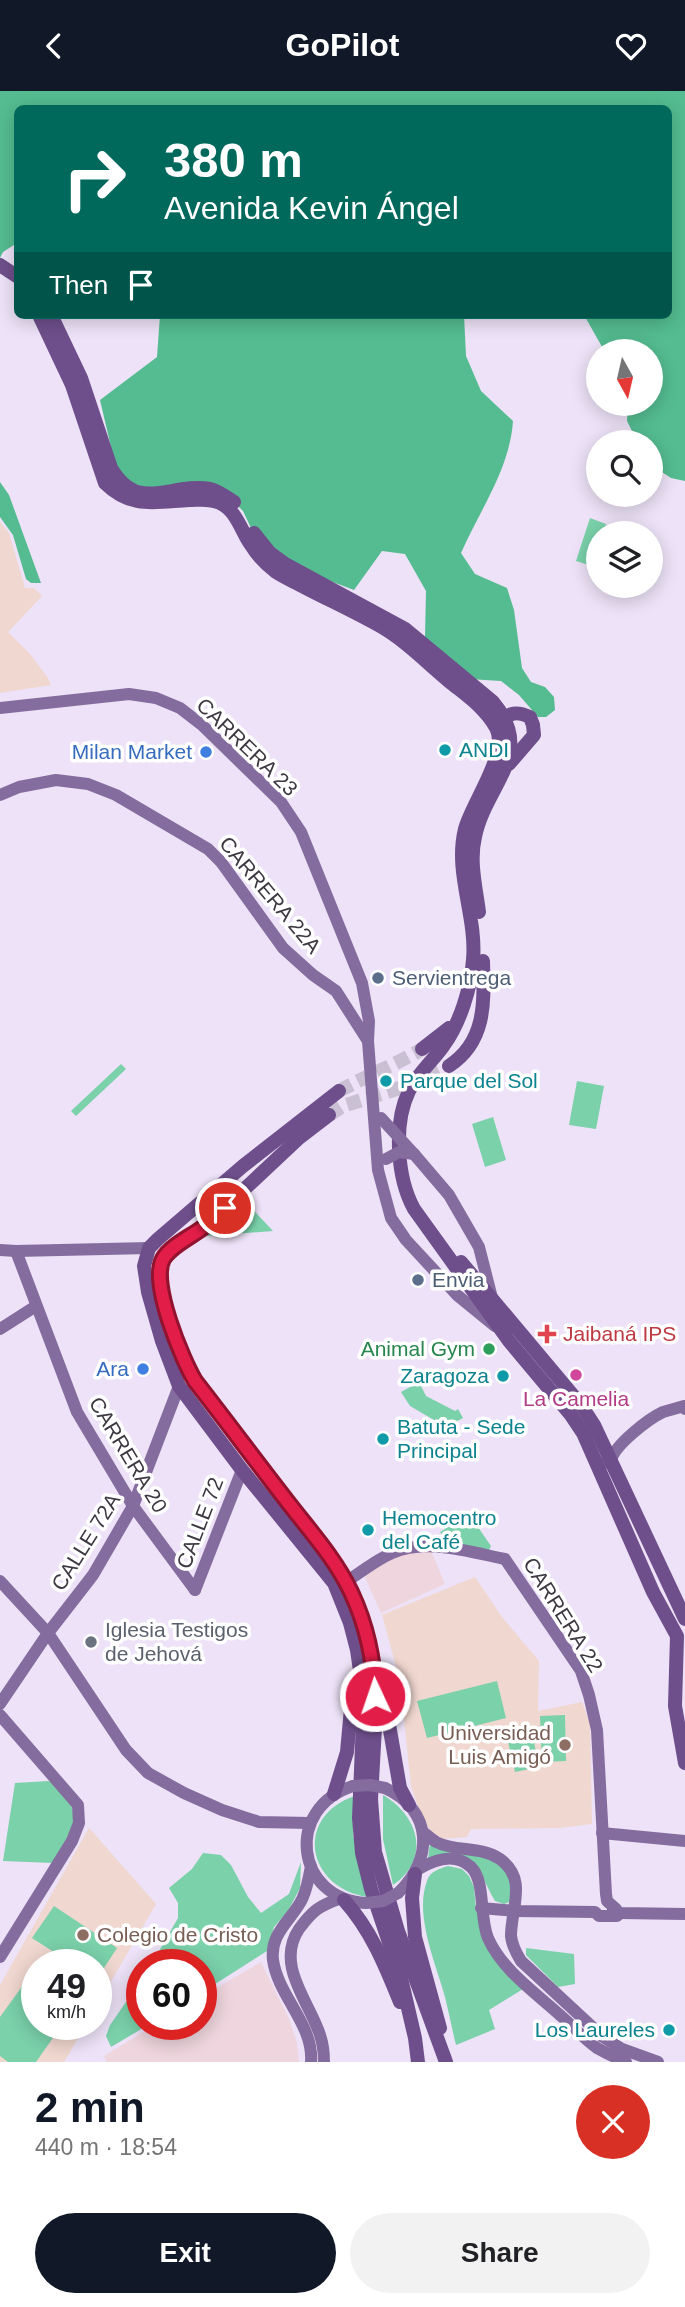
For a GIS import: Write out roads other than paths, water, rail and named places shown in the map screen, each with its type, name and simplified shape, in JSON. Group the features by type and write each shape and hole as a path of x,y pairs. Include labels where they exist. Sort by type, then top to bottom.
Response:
{"main road":[{"path":"41,319 72,385 105,483 116,494 129,501 148,503 207,499 219,502 236,517 250,544 277,572 400,639 501,722"},
{"path":"53,319 81,379 111,468 118,481 142,494 208,489 221,493 243,511 258,540 270,553 285,564 405,629 493,702 511,740 510,752 474,838 474,871 481,927 485,1004 469,1047 449,1066"},
{"path":"501,722 513,713 530,717 534,735 503,770"},
{"path":"501,722 497,756 474,805 464,837 463,870 472,927 473,960 458,1020 444,1046 409,1090 400,1127 401,1171 407,1196 414,1209 501,1331 608,1456 653,1592 677,1636 675,1706 685,1763"},
{"path":"482,961 472,1004 461,1034 417,1093 409,1113 407,1130 411,1182 415,1194 469,1273 581,1405 685,1619"},
{"path":"422,1049 458,1020"},
{"path":"339,1091 243,1165 149,1248 144,1266 162,1341 179,1386 242,1470 334,1583 350,1623 363,1698 359,1818 362,1853 371,1889 401,1978 418,2062"},
{"path":"329,1115 299,1138 205,1226 167,1253 160,1266 161,1288 174,1337 195,1381 321,1545 346,1582 363,1621 384,1689 400,1788 410,1805"},
{"path":"214,1191 225,1198 225,1208"},
{"path":"193,1211 195,1222 205,1226"},
{"path":"374,1662 375,1727 371,1799 375,1852 398,1931 444,2056"},
{"path":"334,1794 347,1752 352,1698 360,1670"},
{"path":"416,1872 412,1898 415,1937 439,2021 444,2056"},
{"path":"343,1899 369,1932 383,1957 415,2038"}],"street":[{"name":"CARRERA 23","path":"0,708 129,695 156,698 180,708 202,725 281,802 301,832 362,983 369,1021 368,1041 374,1105 387,1206 398,1230 457,1295 501,1331"},
{"name":"CARRERA 22A","path":"0,795 19,787 56,779 88,784 116,795 208,849 221,862 283,948 336,991 368,1041"},
{"name":"CARRERA 23","path":"374,1105 381,1118 449,1195 479,1247 492,1299"},
{"path":"382,1165 399,1152 416,1157"},
{"path":"0,1250 149,1248"},
{"name":"CARRERA 20","path":"16,1251 77,1412 133,1506 195,1590"},
{"path":"0,1329 36,1306"},
{"name":"CALLE 72A","path":"0,1704 48,1633 93,1575 133,1506 179,1386"},
{"path":"608,1456 643,1424 662,1413 685,1407"},
{"name":"CALLE 72","path":"195,1590 242,1470"},
{"name":"CARRERA 22","path":"346,1582 390,1554 405,1548 444,1548 505,1559 581,1671 585,1683 597,1730 607,1909"},
{"path":"0,1581 48,1633 126,1750 148,1773 222,1810 260,1822 290,1823 309,1829"},
{"path":"0,1715 78,1805 79,1823 72,1841 0,1958"},
{"path":"416,1872 423,1852 423,1832 410,1805 385,1788 352,1786 334,1794 317,1810 306,1845 311,1867 323,1885 343,1899 366,1903 383,1901 398,1893 416,1872 432,1861 463,1861 472,1868 480,1881 481,1908 489,1941 511,1970 596,2047 626,2062"},
{"path":"423,1832 436,1842 485,1851 499,1858 514,1876 517,1889 511,1935 514,1949 521,1961 603,2037 622,2049 658,2062"},
{"path":"602,1833 685,1841"},
{"path":"311,1867 301,1902 279,1929 273,1945 273,1962 309,2041 311,2062"},
{"path":"324,2062 321,2036 295,1979 290,1964 290,1952 295,1936 312,1911 343,1899"},
{"path":"481,1908 516,1911 607,1909 685,1914"}],"tunnel":[{"path":"339,1091 422,1049"},
{"path":"329,1115 343,1106 403,1087 449,1066"}],"place":[{"name":"ANDI","path":"445,750"},
{"name":"Milan Market","path":"206,752"},
{"name":"Servientrega","path":"378,978"},
{"name":"Parque del Sol","path":"386,1081"},
{"name":"Envia","path":"418,1280"},
{"name":"Jaibaná IPS","path":"547,1334"},
{"name":"Animal Gym","path":"489,1349"},
{"name":"Ara","path":"143,1369"},
{"name":"La Camelia","path":"576,1375"},
{"name":"Zaragoza","path":"503,1376"},
{"name":"Batuta - Sede Principal","path":"383,1439"},
{"name":"Hemocentro del Café","path":"368,1530"},
{"name":"Iglesia Testigos de Jehová","path":"91,1642"},
{"name":"Universidad Luis Amigó","path":"565,1745"},
{"name":"Colegio de Cristo","path":"83,1935"},
{"name":"Los Laureles","path":"669,2030"}]}
